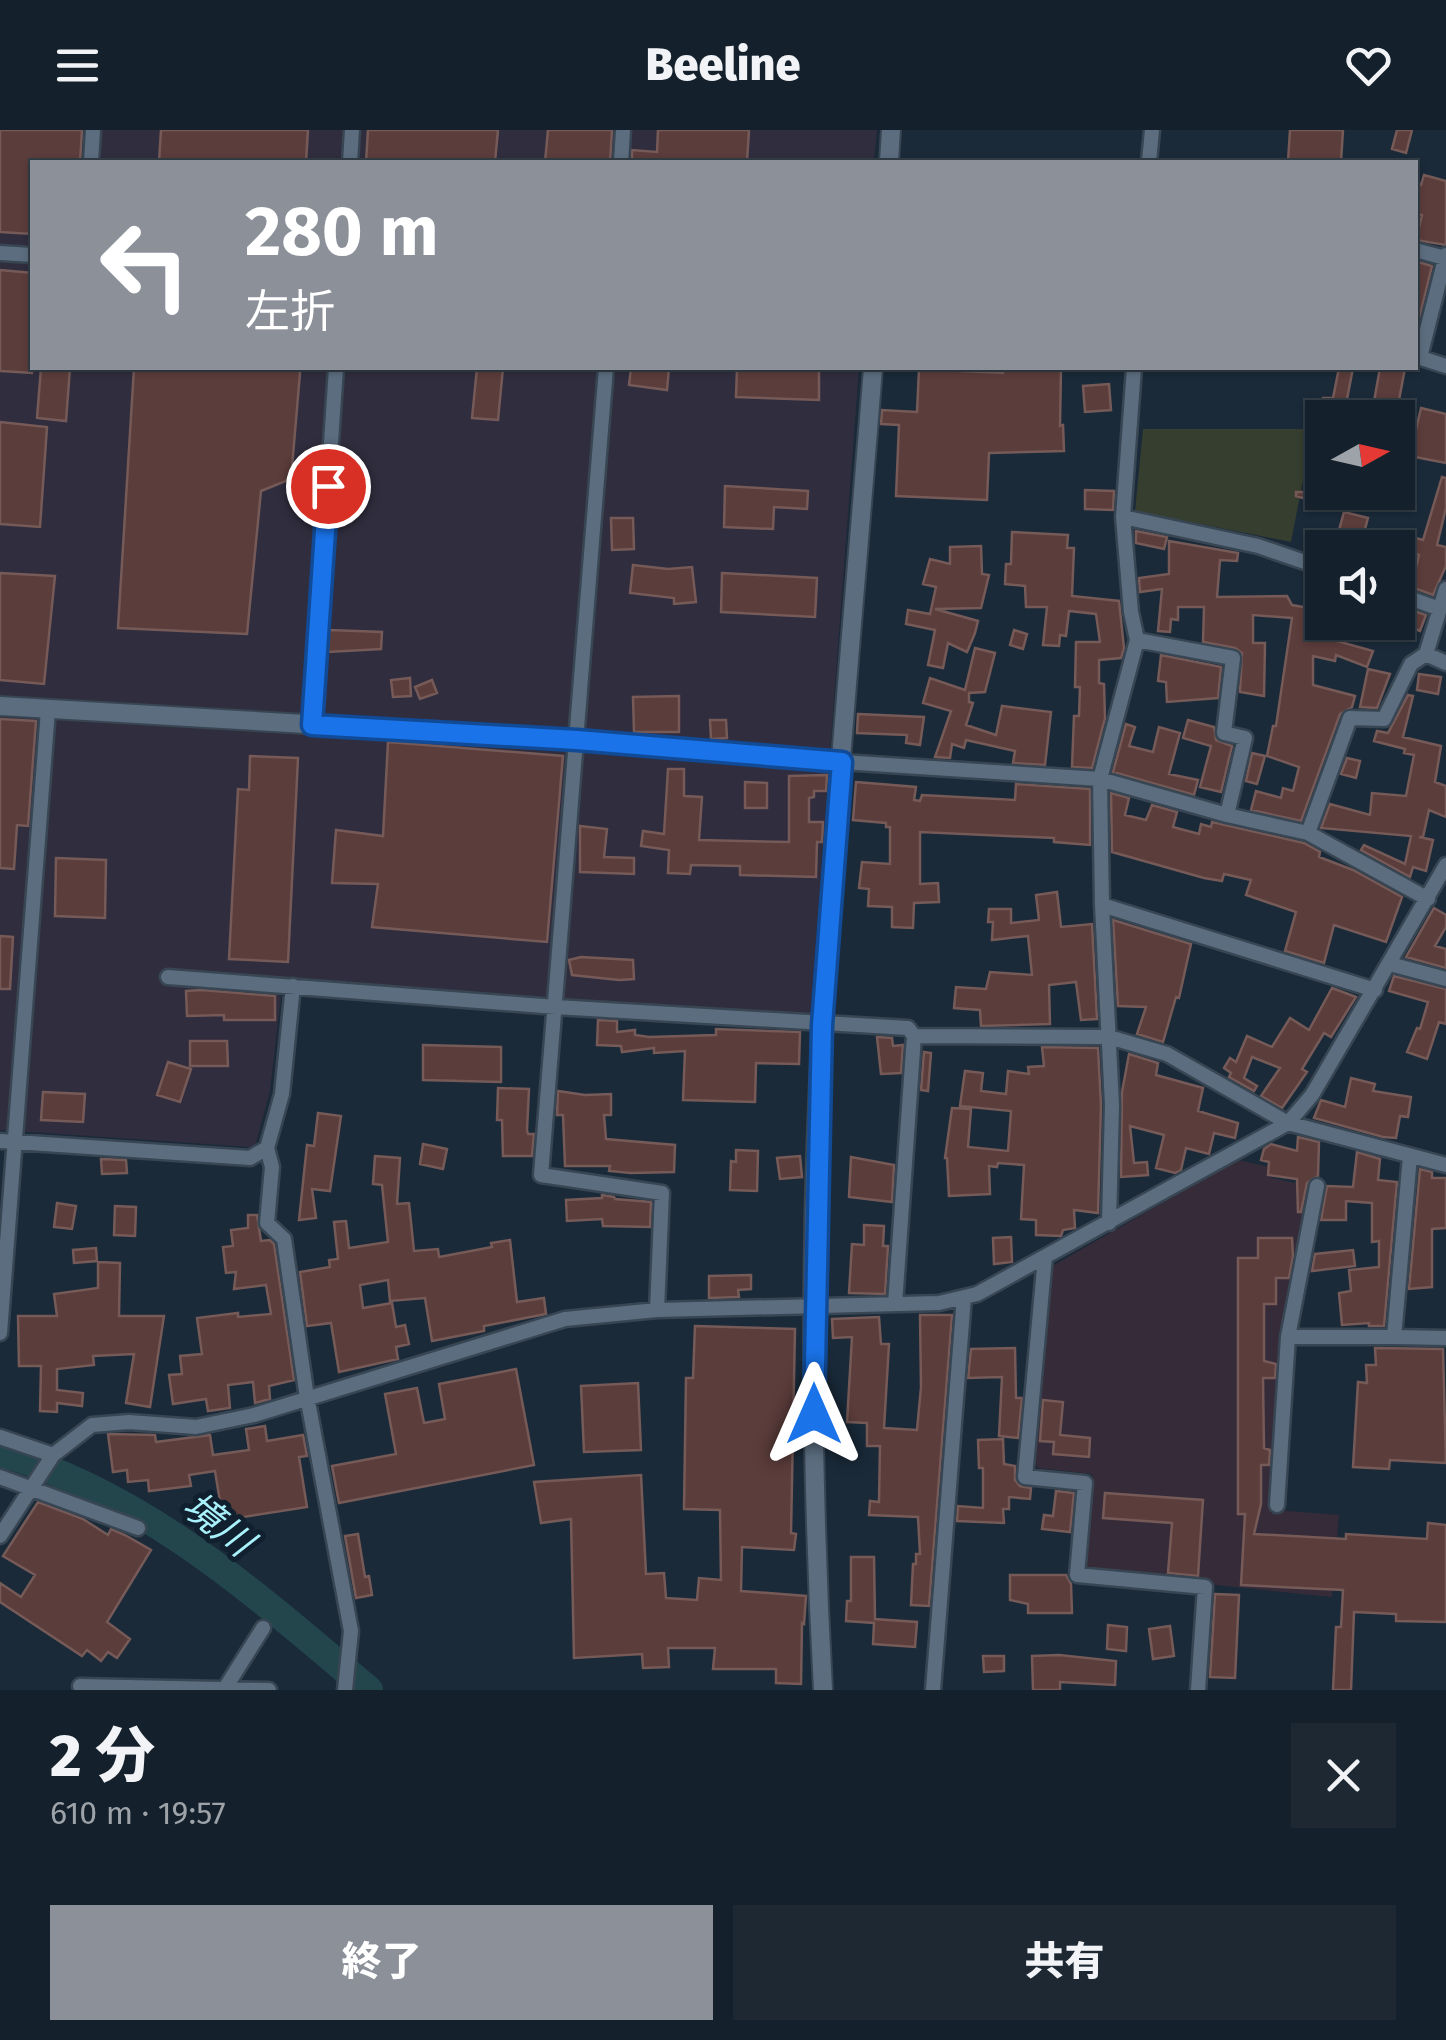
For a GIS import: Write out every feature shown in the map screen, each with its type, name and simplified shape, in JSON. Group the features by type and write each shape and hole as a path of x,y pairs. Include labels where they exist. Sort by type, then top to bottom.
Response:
{"street":[{"path":"90,160 93,130"},
{"path":"350,160 352,130"},
{"path":"621,160 623,130"},
{"path":"889,160 891,130"},
{"path":"1150,160 1152,130"},
{"path":"1418,251 1446,256 1418,354"},
{"path":"0,253 30,256"},
{"path":"1418,357 1446,366"},
{"path":"312,725 336,370"},
{"path":"606,370 542,1175 662,1193 657,1310"},
{"path":"823,1690 814,1521 814,1306 822,1025 873,370"},
{"path":"1109,1223 1112,1105 1100,779 1136,640 1123,517 1134,370"},
{"path":"1123,517 1258,546 1305,562"},
{"path":"1308,833 1350,718 1384,719 1411,664 1426,654 1446,589"},
{"path":"1415,600 1440,609"},
{"path":"1136,640 1233,658 1224,734 1244,738 1227,815"},
{"path":"1426,654 1446,663"},
{"path":"0,706 577,740 1100,779 1308,833 1428,899"},
{"path":"0,1332 48,710"},
{"path":"0,1536 52,1455 84,1429 100,1423 196,1428 254,1415 565,1319 657,1310 940,1304 964,1297 1109,1223 1288,1123 1312,1095 1446,865"},
{"path":"1102,905 1374,990"},
{"path":"1390,964 1446,980"},
{"path":"168,976 556,1008 908,1028 914,1036 895,1304"},
{"path":"293,986 282,1094 267,1148 272,1167 267,1222 284,1240 308,1398 351,1631 345,1690"},
{"path":"914,1036 1109,1037 1167,1054 1288,1123 1446,1164"},
{"path":"0,1141 250,1158 267,1148"},
{"path":"1394,1337 1410,1156"},
{"path":"1277,1505 1288,1337 1318,1186"},
{"path":"1045,1257 1025,1477 1086,1482 1077,1575 1205,1588 1198,1690"},
{"path":"932,1690 964,1297"},
{"path":"1288,1337 1446,1338"},
{"path":"0,1436 52,1455"},
{"path":"0,1477 34,1484 138,1528"},
{"path":"225,1689 262,1628"},
{"path":"80,1686 269,1690"}],"shaded area":[{"path":"0,130 877,130 874,160 30,160 30,370 859,370 810,1018 288,977 276,991 281,997 270,1091 256,1143 250,1147 0,1130"},
{"path":"1238,1160 1270,1167 1269,1177 1312,1187 1274,1510 1339,1515 1332,1597 1088,1572 1085,1567 1092,1474 1038,1468 1034,1462 1054,1265"}],"green space":[{"path":"1143,429 1305,429 1305,470 1291,542 1135,511"}],"building":[{"path":"0,130 82,130 80,160 30,160 30,234 0,232"},
{"path":"161,130 308,130 306,160 159,160"},
{"path":"368,130 498,130 495,160 366,160"},
{"path":"548,130 612,130 610,160 545,160"},
{"path":"658,130 749,130 747,160 632,160 632,150 657,152"},
{"path":"1290,130 1343,130 1341,160 1288,160"},
{"path":"1397,130 1412,130 1406,153 1392,149"},
{"path":"1424,175 1446,181 1446,245 1418,240 1422,215 1418,214 1418,184 1421,185"},
{"path":"1418,262 1432,266 1418,323"},
{"path":"0,270 30,273 32,373 0,371"},
{"path":"41,370 70,370 66,421 37,418"},
{"path":"134,370 299,370 291,479 261,491 247,634 118,628"},
{"path":"477,370 503,370 498,420 472,418"},
{"path":"631,370 669,370 667,390 629,385"},
{"path":"737,370 819,370 819,400 736,397"},
{"path":"919,370 1061,370 1060,426 1063,425 1064,451 989,453 987,500 896,496 899,425 881,424 882,410 917,412"},
{"path":"1339,370 1353,370 1347,399 1362,400 1323,398 1333,398"},
{"path":"1380,370 1405,370 1399,400 1374,400"},
{"path":"1109,384 1111,410 1085,412 1083,386"},
{"path":"1421,408 1446,414 1446,463 1415,457"},
{"path":"0,422 47,427 40,527 0,524"},
{"path":"1442,477 1446,478 1446,508 1437,545 1446,547 1446,566 1433,595 1415,588 1419,555 1415,554 1415,538 1423,540"},
{"path":"725,486 808,491 807,509 774,507 773,529 724,527"},
{"path":"1085,490 1114,491 1113,510 1085,509"},
{"path":"1344,512 1368,518 1365,530 1339,530"},
{"path":"611,518 633,518 634,549 612,550"},
{"path":"1136,531 1167,537 1164,549 1136,543"},
{"path":"1012,532 1068,535 1067,548 1074,548 1072,596 1119,601 1124,648 1121,658 1099,660 1105,718 1092,768 1072,767 1074,716 1079,716 1080,687 1075,687 1076,642 1100,642 1096,614 1069,611 1066,636 1060,635 1059,646 1043,645 1047,607 1026,607 1025,586 1005,584 1006,564 1011,564"},
{"path":"1169,541 1238,553 1237,561 1220,560 1217,597 1287,596 1292,605 1305,607 1305,640 1334,640 1373,651 1367,667 1336,655 1335,661 1313,656 1313,685 1355,696 1352,707 1340,714 1301,821 1251,810 1256,791 1281,798 1283,788 1293,791 1299,767 1267,756 1276,726 1292,618 1253,615 1253,643 1265,643 1264,696 1240,692 1242,653 1203,642 1204,607 1178,607 1178,620 1171,619 1170,632 1158,631 1162,589 1140,592 1139,578 1169,574"},
{"path":"981,546 982,574 989,575 981,608 935,609 978,621 967,652 948,643 943,668 928,665 935,630 906,624 908,610 930,614 936,587 923,584 930,559 950,564 950,547"},
{"path":"633,565 692,567 696,602 674,604 674,598 630,593"},
{"path":"0,573 55,576 44,684 0,680"},
{"path":"722,573 817,578 815,617 721,612"},
{"path":"1415,611 1426,615 1420,631 1415,629"},
{"path":"329,630 382,632 381,649 328,652"},
{"path":"1014,630 1027,634 1023,649 1010,645"},
{"path":"975,648 995,653 985,692 969,693 969,702 973,703 966,725 996,735 1002,706 1051,712 1045,765 1013,763 1015,751 966,740 964,748 952,744 950,758 935,757 951,711 923,703 930,678 965,690"},
{"path":"1161,655 1221,667 1218,698 1167,702 1166,682 1158,681"},
{"path":"1368,669 1390,674 1377,708 1360,707"},
{"path":"1419,674 1441,677 1438,694 1417,690"},
{"path":"410,678 411,696 393,697 391,680"},
{"path":"432,680 437,693 420,699 415,687"},
{"path":"1408,695 1413,696 1403,737 1441,746 1435,782 1446,786 1446,817 1429,810 1423,837 1419,837 1433,840 1426,871 1413,867 1410,877 1361,850 1364,845 1405,864 1411,836 1321,828 1330,804 1370,815 1372,793 1406,796 1414,755 1374,741 1377,731 1388,733"},
{"path":"679,696 679,732 634,732 633,697"},
{"path":"858,714 924,717 920,745 906,743 907,735 857,733"},
{"path":"0,719 36,721 28,826 17,825 14,869 0,868"},
{"path":"710,720 726,720 727,738 711,739"},
{"path":"1188,720 1214,727 1216,740 1232,746 1221,792 1200,787 1211,746 1183,738"},
{"path":"1126,724 1135,727 1129,746 1153,752 1159,727 1180,733 1169,774 1198,780 1194,795 1113,772"},
{"path":"388,742 563,756 547,942 372,927 378,884 332,883 336,830 383,836"},
{"path":"1252,753 1265,756 1257,784 1246,781"},
{"path":"250,756 298,758 288,962 229,959 238,789 249,790"},
{"path":"1347,758 1360,761 1356,778 1341,774"},
{"path":"668,769 684,769 684,796 702,797 699,840 789,842 789,776 827,775 826,791 814,791 814,797 809,798 809,822 823,822 822,842 817,842 816,877 740,875 740,866 691,865 690,874 668,873 669,850 641,846 643,831 664,834"},
{"path":"745,782 767,783 767,808 745,808"},
{"path":"856,782 916,787 914,800 920,801 922,795 1015,800 1016,784 1090,789 1090,845 1054,842 1054,838 920,832 920,884 938,883 939,902 914,903 913,928 892,927 892,907 868,906 869,889 859,888 862,862 890,864 890,827 886,823 853,820"},
{"path":"1111,793 1129,798 1125,815 1146,820 1152,805 1177,812 1173,827 1199,834 1201,824 1211,827 1212,822 1304,843 1320,852 1319,857 1353,870 1402,897 1386,942 1334,925 1324,963 1285,951 1296,912 1246,895 1251,880 1224,874 1222,881 1204,878 1112,852"},
{"path":"580,826 607,829 604,857 634,858 634,874 580,872"},
{"path":"56,858 106,860 105,918 55,916"},
{"path":"1057,892 1061,927 1092,924 1097,1019 1081,1020 1076,982 1049,985 1050,1024 981,1026 980,1010 954,1008 956,987 986,989 990,972 1032,975 1028,936 992,940 989,909 1011,909 1011,923 1039,920 1036,895"},
{"path":"1434,908 1446,915 1446,927 1435,946 1446,949 1446,968 1406,957"},
{"path":"1113,920 1191,944 1179,998 1176,997 1163,1042 1137,1034 1146,1007 1118,1006"},
{"path":"0,936 13,937 10,989 0,989"},
{"path":"569,960 633,960 634,979 572,975"},
{"path":"1394,976 1446,989 1446,1024 1439,1022 1427,1059 1407,1052 1417,1028 1420,1029 1428,1002 1389,991"},
{"path":"1332,988 1356,997 1331,1037 1324,1033 1302,1069 1307,1072 1282,1108 1261,1096 1280,1068 1252,1057 1244,1078 1257,1086 1254,1091 1229,1077 1231,1073 1224,1068 1230,1058 1236,1062 1247,1036 1272,1047 1290,1018 1309,1030"},
{"path":"186,991 275,996 275,1020 187,1016"},
{"path":"598,1020 617,1021 617,1032 635,1030 635,1035 649,1037 716,1035 716,1029 800,1032 799,1064 756,1063 755,1102 683,1100 685,1051 654,1053 654,1048 622,1052 621,1046 597,1045"},
{"path":"877,1037 892,1038 893,1046 903,1045 901,1073 881,1074"},
{"path":"190,1041 227,1041 228,1066 190,1066"},
{"path":"423,1045 501,1047 501,1082 423,1080"},
{"path":"1042,1047 1098,1048 1098,1213 1074,1210 1075,1228 1063,1230 1061,1236 1036,1235 1036,1220 1021,1219 1024,1165 989,1166 990,1194 949,1196 945,1158 952,1108 971,1109 968,1147 1008,1151 1011,1111 960,1106 965,1071 983,1073 981,1091 1006,1094 1008,1071 1029,1074 1028,1067 1044,1066"},
{"path":"924,1052 931,1053 928,1091 921,1090"},
{"path":"1129,1054 1158,1063 1156,1075 1203,1088 1198,1111 1238,1123 1235,1138 1214,1133 1209,1154 1186,1148 1181,1170 1175,1173 1156,1168 1164,1135 1130,1126 1134,1163 1147,1162 1148,1175 1121,1177 1122,1092"},
{"path":"168,1062 191,1069 180,1102 157,1095"},
{"path":"1351,1078 1375,1084 1373,1091 1411,1097 1408,1117 1400,1116 1396,1138 1314,1118 1321,1100 1345,1107"},
{"path":"498,1088 529,1089 527,1130 534,1134 532,1156 503,1156 502,1120 497,1120"},
{"path":"558,1091 611,1094 611,1115 604,1115 606,1139 675,1145 674,1172 631,1173 609,1171 610,1166 565,1166 563,1115 557,1115"},
{"path":"43,1092 85,1094 83,1122 41,1120"},
{"path":"318,1113 341,1116 330,1191 312,1189 316,1218 299,1220 307,1145 314,1146"},
{"path":"1298,1137 1319,1142 1318,1176 1307,1183 1301,1212 1297,1179 1268,1175 1269,1162 1261,1160 1264,1149 1271,1144 1297,1151"},
{"path":"423,1144 447,1149 443,1169 420,1164"},
{"path":"736,1150 758,1151 757,1191 730,1190 731,1161 736,1162"},
{"path":"1357,1152 1380,1159 1378,1180 1397,1182 1384,1326 1342,1325 1339,1293 1351,1291 1349,1270 1379,1267 1379,1241 1372,1242 1372,1203 1346,1201 1346,1220 1321,1220 1327,1186 1353,1187"},
{"path":"375,1156 400,1158 397,1204 409,1203 414,1251 438,1249 439,1257 510,1240 517,1302 544,1298 546,1314 432,1341 425,1298 390,1301 388,1280 360,1285 363,1308 392,1303 396,1327 405,1325 409,1344 396,1347 398,1359 339,1372 331,1323 307,1326 300,1272 330,1267 329,1260 338,1259 334,1222 346,1221 349,1248 388,1242 382,1185 373,1184"},
{"path":"800,1156 802,1177 780,1179 777,1158"},
{"path":"851,1157 894,1165 892,1202 849,1197"},
{"path":"101,1159 126,1160 127,1173 102,1174"},
{"path":"1420,1169 1432,1172 1432,1178 1446,1178 1446,1228 1432,1229 1432,1287 1409,1289"},
{"path":"602,1195 651,1202 650,1227 603,1226 602,1219 567,1221 566,1200"},
{"path":"57,1203 76,1206 72,1229 54,1227"},
{"path":"115,1206 136,1207 135,1236 114,1235"},
{"path":"248,1215 257,1215 261,1241 274,1244 294,1380 269,1386 270,1399 255,1403 253,1382 228,1385 230,1408 208,1411 206,1399 173,1404 169,1375 182,1374 180,1356 202,1354 197,1318 271,1314 266,1285 234,1289 236,1272 226,1273 223,1247 233,1246 231,1230 248,1228"},
{"path":"864,1225 884,1226 883,1246 888,1246 885,1294 849,1293 852,1244 864,1245"},
{"path":"1011,1237 1012,1262 994,1264 993,1238"},
{"path":"1258,1238 1292,1238 1293,1256 1289,1278 1276,1278 1276,1304 1264,1304 1264,1361 1276,1364 1275,1378 1263,1378 1264,1448 1270,1450 1269,1465 1261,1465 1261,1504 1254,1534 1427,1539 1428,1523 1446,1525 1446,1622 1396,1621 1396,1614 1354,1612 1351,1690 1333,1690 1336,1627 1341,1627 1343,1590 1241,1585 1245,1514 1238,1514 1238,1258 1258,1258"},
{"path":"96,1248 97,1261 74,1263 73,1250"},
{"path":"1353,1250 1355,1266 1312,1271 1315,1254"},
{"path":"98,1262 120,1263 119,1316 164,1316 150,1407 126,1403 134,1354 93,1356 94,1365 57,1369 57,1390 83,1393 82,1406 57,1403 57,1412 40,1411 41,1366 19,1366 18,1316 57,1316 54,1294 98,1288"},
{"path":"751,1275 751,1289 738,1290 739,1297 709,1298 709,1276"},
{"path":"920,1315 952,1315 929,1606 911,1605 913,1564 916,1554 920,1554 918,1517 869,1515 870,1501 879,1502 880,1446 867,1446 867,1423 847,1422 852,1337 833,1338 832,1319 879,1317 881,1344 889,1344 884,1428 917,1430"},
{"path":"695,1326 795,1329 791,1533 796,1534 794,1550 742,1547 741,1591 806,1596 801,1684 776,1683 776,1669 713,1669 715,1648 668,1648 669,1667 643,1668 642,1654 574,1658 571,1519 541,1523 534,1482 641,1475 646,1574 664,1573 666,1598 697,1600 699,1578 721,1580 720,1510 684,1509 686,1378 693,1378"},
{"path":"1015,1348 1016,1398 1022,1398 1018,1438 999,1436 1002,1377 968,1378 971,1349"},
{"path":"1375,1348 1443,1349 1446,1463 1390,1460 1389,1469 1353,1467 1358,1382 1367,1383 1366,1365 1376,1365"},
{"path":"516,1369 534,1465 339,1503 332,1466 396,1454 385,1394 417,1388 424,1423 445,1419 439,1384"},
{"path":"638,1383 641,1450 584,1452 581,1386"},
{"path":"1043,1400 1063,1402 1060,1435 1090,1438 1089,1457 1053,1454 1054,1442 1040,1441"},
{"path":"265,1426 267,1441 303,1435 307,1456 299,1457 307,1507 223,1520 215,1471 189,1475 191,1486 149,1491 148,1480 128,1482 127,1470 113,1472 108,1434 155,1435 156,1442 210,1435 213,1455 249,1450 246,1429"},
{"path":"1003,1439 1004,1464 1015,1466 1015,1480 1020,1486 1031,1488 1030,1499 1009,1497 1009,1509 1003,1509 1004,1523 957,1521 958,1506 983,1508 978,1440"},
{"path":"1056,1491 1074,1493 1070,1532 1042,1529 1044,1515 1053,1516"},
{"path":"1105,1493 1203,1500 1198,1576 1168,1573 1172,1523 1103,1518"},
{"path":"38,1502 83,1519 108,1535 111,1529 151,1550 107,1622 130,1639 117,1658 108,1652 101,1661 87,1650 82,1656 0,1602 0,1583 21,1597 35,1575 3,1556"},
{"path":"358,1534 372,1595 356,1598 345,1536"},
{"path":"851,1557 874,1557 875,1619 917,1622 915,1647 873,1644 874,1623 846,1621 847,1601 851,1601"},
{"path":"1010,1575 1066,1575 1071,1584 1072,1613 1028,1613 1028,1604 1010,1600"},
{"path":"1215,1594 1239,1595 1235,1678 1210,1677"},
{"path":"1108,1625 1127,1627 1126,1651 1107,1649"},
{"path":"1170,1626 1174,1656 1153,1659 1149,1629"},
{"path":"983,1656 1004,1656 1004,1671 984,1672"},
{"path":"1032,1656 1116,1661 1115,1685 1060,1682 1060,1690 1033,1690"}],"waterway":[{"name":"境川","path":"0,1453 102,1493 150,1521 241,1584 369,1690"}],"route":[{"path":"328,486 312,725 577,740 842,762 822,1025 814,1414"}]}
